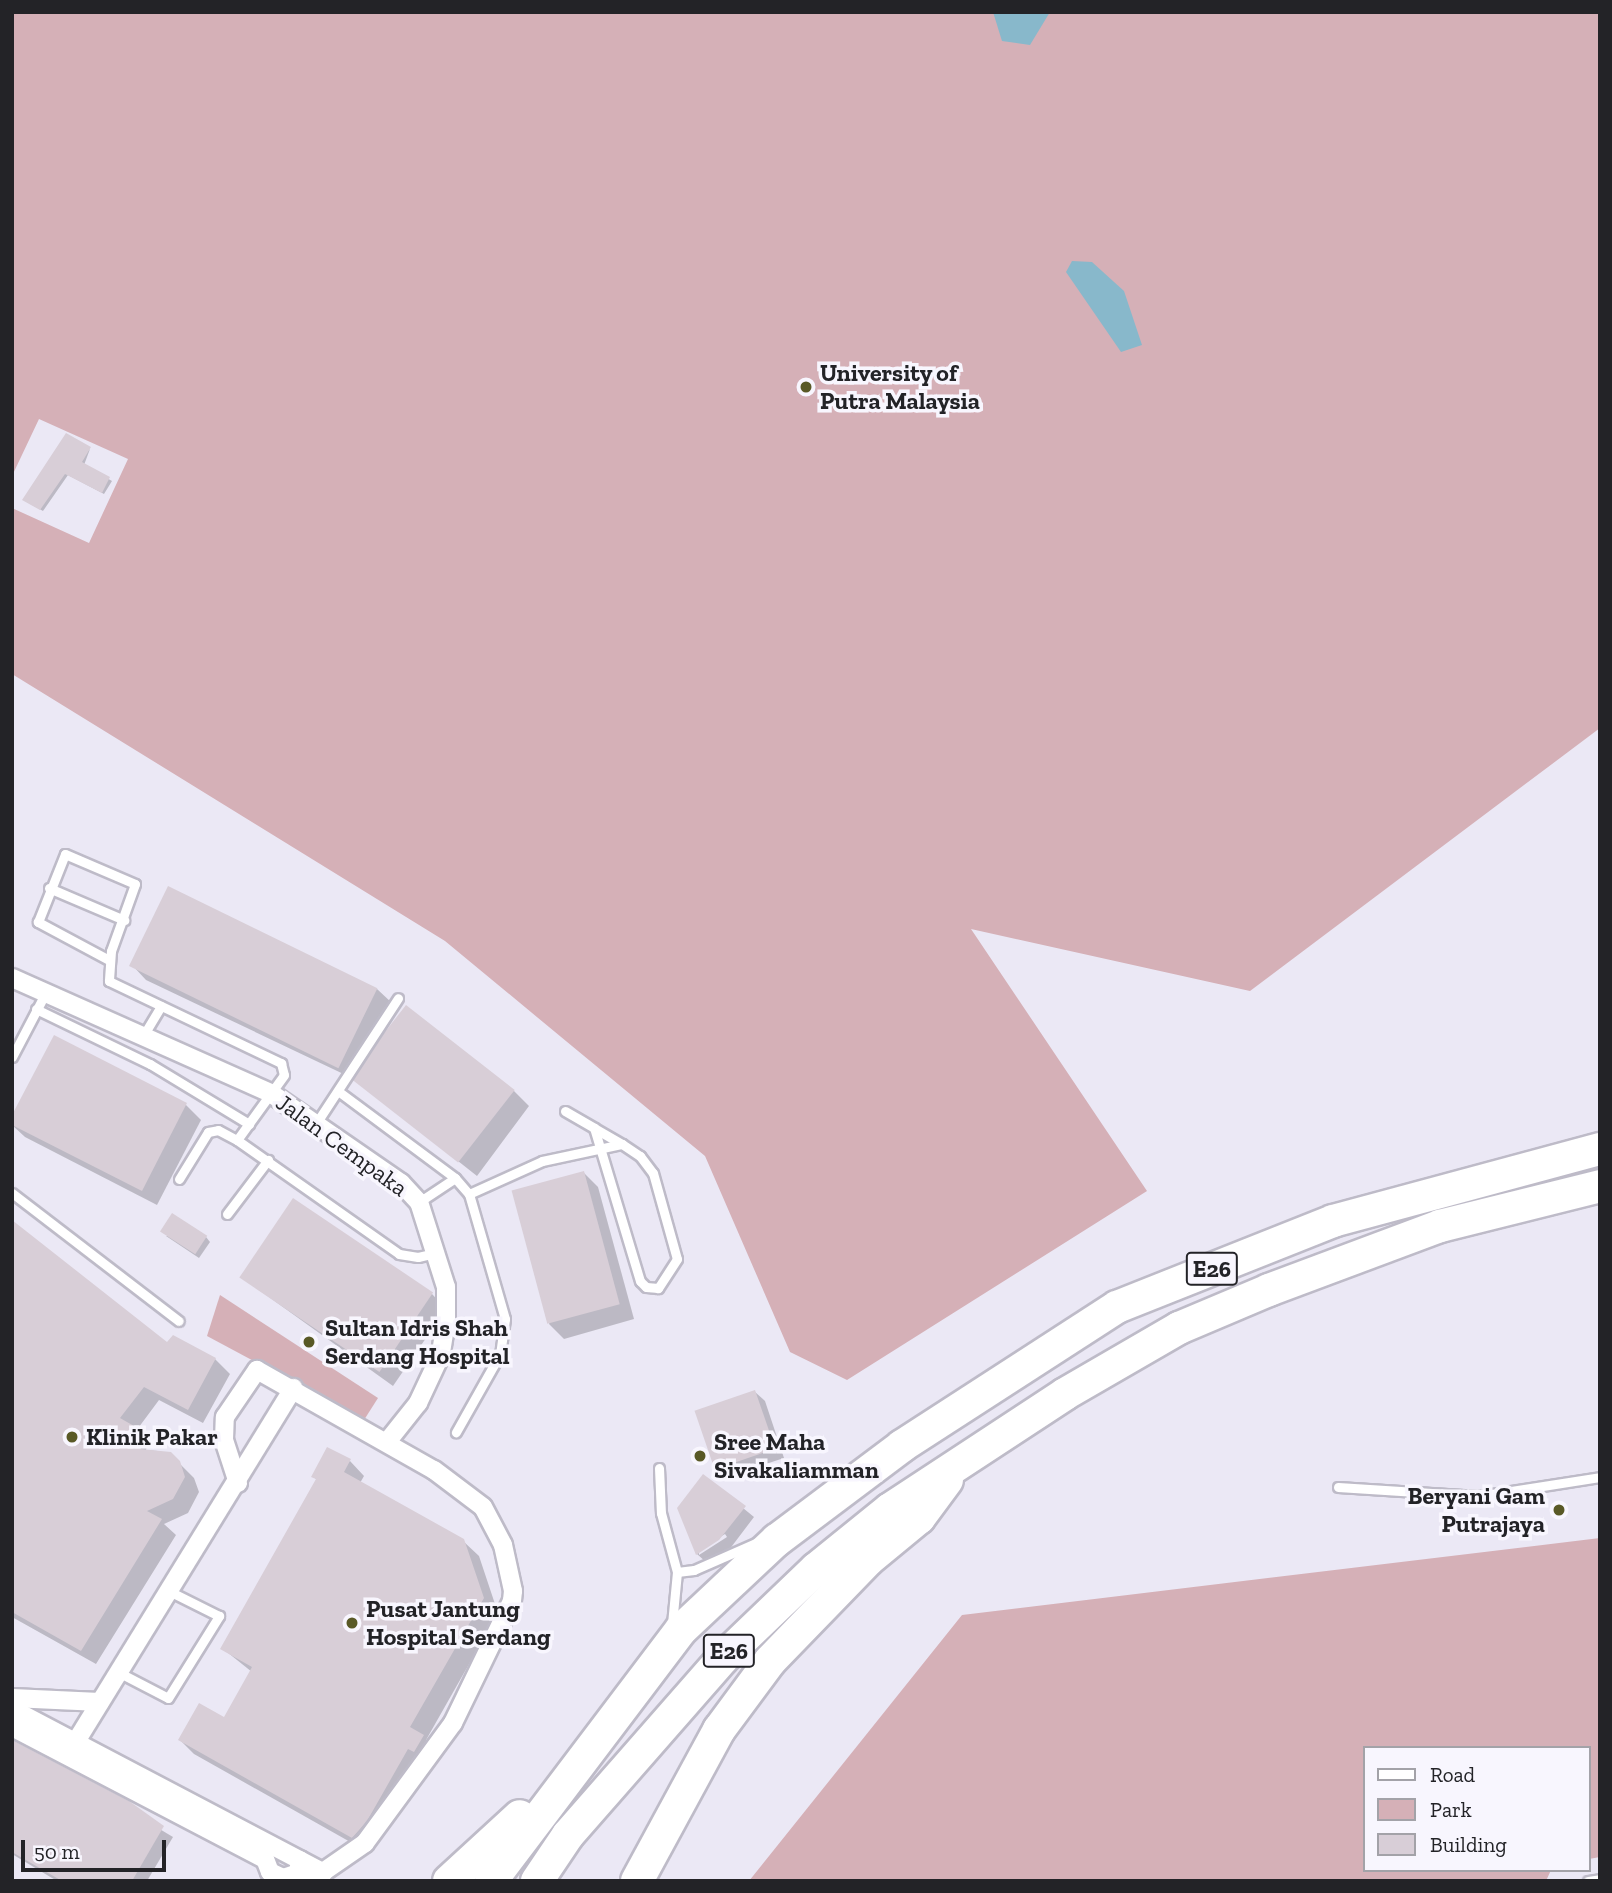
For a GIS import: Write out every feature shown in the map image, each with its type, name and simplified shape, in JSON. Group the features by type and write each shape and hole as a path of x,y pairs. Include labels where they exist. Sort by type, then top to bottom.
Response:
{"highway":[{"name":"E26","path":"491,1881 577,1763 681,1630 777,1541 902,1446 1117,1307 1333,1221 1600,1149"},
{"name":"E26","path":"537,1881 568,1835 722,1659 816,1569 890,1509 961,1462 1065,1394 1179,1328 1440,1226 1592,1190"},
{"path":"637,1881 719,1730 770,1661 869,1560 919,1518 961,1462"},
{"path":"449,1881 577,1763"}],"street":[{"name":"Jalan Cempaka","path":"12,978 272,1094 317,1122 419,1202 446,1287 441,1354 418,1403 387,1442"},
{"path":"12,1709 300,1860 317,1877 365,1843 453,1723 512,1601 503,1545 483,1507 387,1442 257,1370 225,1417 224,1440 238,1483"},
{"path":"75,1742 238,1483 293,1388"},
{"path":"12,1698 100,1702"},
{"path":"12,1727 265,1858 270,1872 284,1878 298,1873 300,1860"}],"lane":[{"path":"109,960 41,928 38,916 61,857 71,853 135,884 109,960 109,981 281,1063 284,1075 237,1140"},
{"path":"49,888 124,920"},
{"path":"12,1057 46,992"},
{"path":"317,1122 398,998"},
{"path":"143,1036 161,1006"},
{"path":"36,1009 150,1064 249,1124"},
{"path":"338,1091 455,1178 469,1194 505,1319 505,1336 456,1433"},
{"path":"565,1111 622,1144 640,1156 653,1173 676,1249 674,1266 652,1290 640,1280 594,1128"},
{"path":"179,1179 208,1132 218,1129 268,1160 399,1254 418,1257 435,1253"},
{"path":"469,1194 542,1161 622,1144"},
{"path":"227,1214 268,1160"},
{"path":"419,1202 455,1178"},
{"path":"12,1193 179,1321"},
{"path":"657,1661 673,1622 677,1572 662,1513 659,1468"},
{"path":"1338,1488 1479,1496 1600,1477"},
{"path":"677,1572 694,1570 740,1546 777,1541"},
{"path":"118,1672 169,1698 219,1616 169,1591"},
{"path":"1588,1881 1600,1879"}],"green space":[{"name":"University of Putra Malaysia","path":"12,12 1600,12 1600,728 1250,991 971,929 1147,1191 847,1380 790,1352 705,1156 445,941 12,674 12,508 89,543 128,459 39,419 12,476"},
{"path":"220,1295 378,1398 364,1420 207,1336"},
{"path":"1600,1538 1600,1857 1591,1859 1591,1746 1364,1746 1364,1872 1550,1872 1546,1881 749,1881 962,1615"}],"water":[{"path":"993,12 1050,12 1030,45 1002,41"},
{"path":"1072,261 1092,262 1124,291 1142,345 1121,352 1066,272"}],"building":[{"path":"66,433 91,447 82,462 110,477 102,493 65,474 40,510 22,500"},
{"path":"168,886 377,988 338,1068 129,966"},
{"path":"406,1005 515,1090 458,1162 349,1077"},
{"path":"54,1035 187,1103 142,1191 12,1125 12,1115"},
{"path":"584,1171 620,1304 547,1324 512,1190"},
{"path":"293,1198 433,1293 379,1372 239,1278"},
{"path":"172,1213 207,1236 195,1254 160,1231"},
{"name":"Klinik Pakar","path":"12,1220 167,1342 173,1335 216,1358 188,1410 144,1387 120,1418 134,1426 129,1448 171,1452 180,1461 185,1477 173,1499 147,1511 162,1519 81,1651 12,1612"},
{"path":"755,1390 775,1449 715,1469 694,1411"},
{"name":"Pusat Jantung Hospital Serdang","path":"327,1447 351,1459 344,1472 464,1539 484,1598 410,1727 424,1735 414,1752 408,1749 367,1821 352,1838 178,1740 199,1703 224,1717 252,1667 220,1649 316,1479 311,1477"},
{"path":"703,1474 746,1506 719,1540 696,1555 677,1508"},
{"path":"12,1740 129,1801 164,1826 132,1881 62,1881 12,1852"}],"place":[{"name":"University of Putra Malaysia","path":"806,387"},
{"name":"Sultan Idris Shah Serdang Hospital","path":"309,1342"},
{"name":"Klinik Pakar","path":"72,1437"},
{"name":"Sree Maha Sivakaliamman","path":"700,1456"},
{"name":"Beryani Gam Putrajaya","path":"1559,1510"},
{"name":"Pusat Jantung Hospital Serdang","path":"352,1623"}]}
